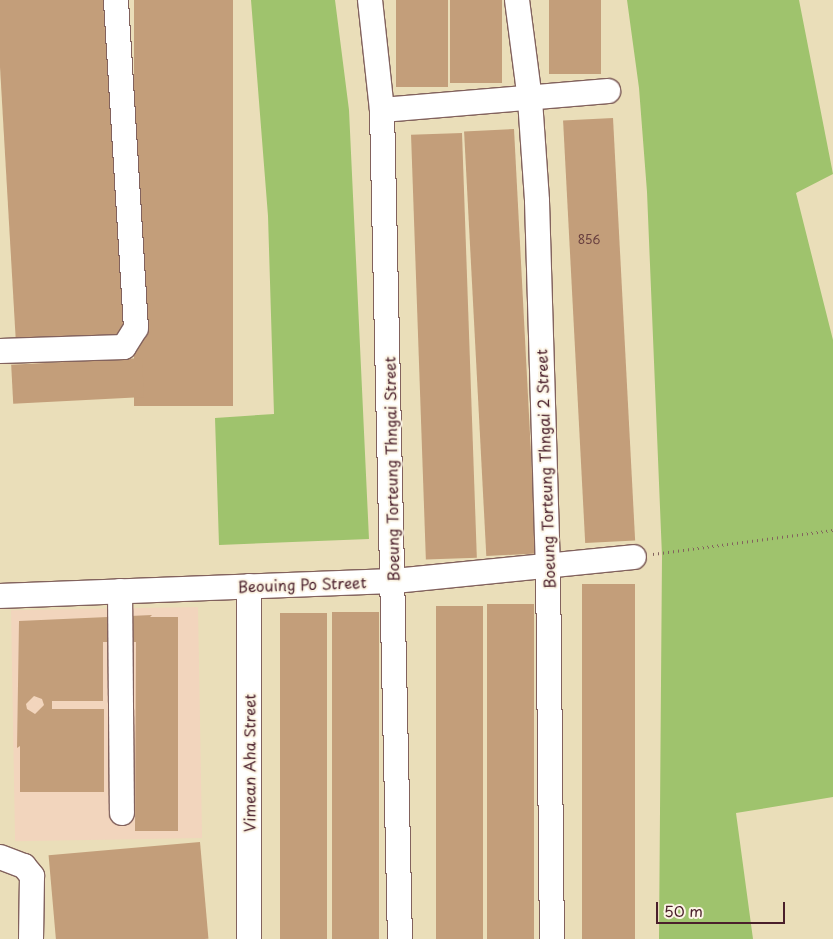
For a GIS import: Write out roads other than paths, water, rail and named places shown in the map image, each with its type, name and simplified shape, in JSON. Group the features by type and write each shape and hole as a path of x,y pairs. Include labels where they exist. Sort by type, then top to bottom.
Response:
{"street":[{"path":"0,351 124,346 136,328 116,0"},
{"name":"Boeung Torteung Thngai Street","path":"370,0 382,110 394,580 400,939"},
{"name":"Boeung Torteung Thngai 2 Street","path":"517,0 530,100 537,201 548,565 552,939"},
{"path":"382,110 530,100 608,91"},
{"name":"Beouing Po Street","path":"0,596 394,580 634,557"},
{"name":"Vimean Aha Street","path":"249,939 250,586"},
{"path":"120,591 122,813"},
{"path":"0,857 24,866 32,876 31,939"}]}
